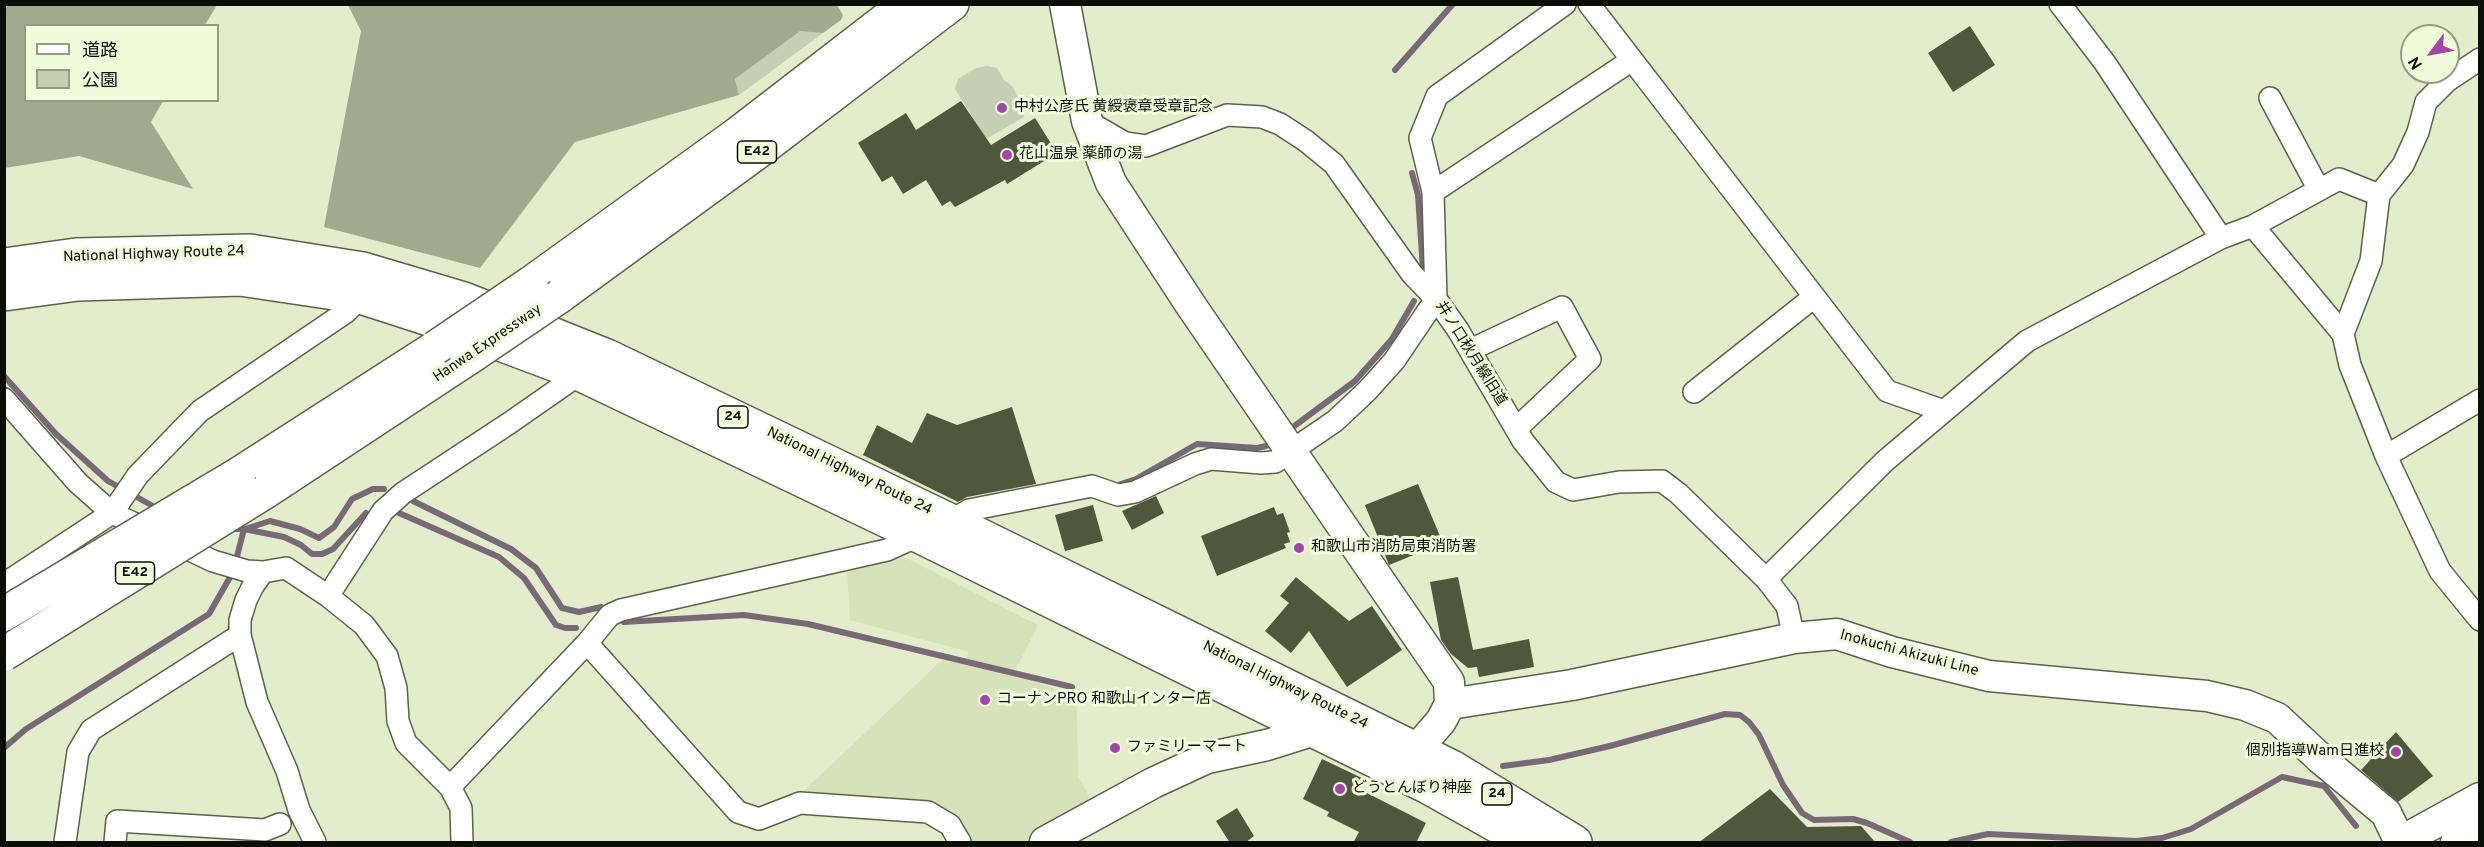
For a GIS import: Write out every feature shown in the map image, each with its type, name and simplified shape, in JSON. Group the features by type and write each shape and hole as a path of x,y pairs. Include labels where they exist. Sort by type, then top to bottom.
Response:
{"highway":[{"name":"Hanwa Expressway","path":"4,654 252,483 435,348 531,283 736,135 906,4"},
{"name":"Hanwa Expressway","path":"4,614 252,483 467,359 560,296 755,154 952,4"},
{"name":"National Highway Route 24","path":"4,265 76,255 250,251 362,283 464,299 607,356 951,521 1322,719 1409,762 1526,843"},
{"name":"National Highway Route 24","path":"4,294 78,284 240,279 362,283 458,328 580,374 919,536 1322,719"},
{"name":"National Highway Route 24","path":"1409,762 1464,774 1575,843"}],"main road":[{"path":"1065,4 1087,121 1111,183 1291,452 1449,682 1450,704 1441,721 1409,762"},
{"name":"Inokuchi Akizuki Line","path":"1450,704 1572,685 1794,638 1837,634 1892,652 1989,676 2207,696 2245,705 2277,718 2321,759 2386,813 2400,843"},
{"path":"1044,843 1154,783 1207,758 1267,745 1322,719"},
{"path":"2400,843 2480,798"},
{"path":"2456,843 2480,829"}],"street":[{"path":"450,787 587,644 610,615 621,610 887,550 951,521 969,510 1092,486 1118,495 1135,492 1211,459 1275,462 1335,422 1394,361 1436,299 1433,192 1420,138 1437,96 1565,4"},
{"path":"1589,4 1887,392 1944,411"},
{"path":"2060,4 2105,63 2221,238"},
{"path":"2343,334 2371,261 2379,195 2403,165 2418,132 2426,102 2447,81 2480,59"},
{"path":"1433,192 1632,60"},
{"path":"2270,98 2319,190"},
{"name":"井ノ口秋月線旧道","path":"1087,121 1125,143 1146,146 1227,115 1262,117 1280,124 1306,141 1334,164 1412,274 1436,299 1470,350 1516,429 1556,482 1573,490 1619,482 1662,481 1679,494 1766,579 1787,606 1794,638"},
{"path":"1766,579 1885,461 2027,341 2221,238 2253,226 2339,179 2379,195"},
{"path":"2253,226 2343,334 2350,365 2386,456 2440,571 2480,620"},
{"path":"4,584 116,508 138,475 200,411 346,312 362,283"},
{"path":"1694,392 1814,297"},
{"path":"1470,350 1562,307 1590,359 1516,429"},
{"path":"328,596 383,511 402,493 607,356"},
{"path":"4,399 78,483 116,508 213,561 255,572 285,568 328,596 364,625 387,656 396,688 398,721 406,742 450,787 461,808 462,843"},
{"path":"2386,456 2480,400"},
{"path":"255,572 253,586 240,620 240,635 257,702 287,771 299,810 315,843"},
{"path":"65,843 78,752 91,730 240,635"},
{"path":"587,644 738,812 759,819 800,803 928,812 950,825 960,843"},
{"path":"115,843 117,821 196,834 265,830 278,833 299,810"}],"shaded area":[{"path":"5,4 217,5 206,24 24,24 24,102 162,102 151,122 193,189 79,156 5,168"},
{"path":"348,5 837,5 843,15 841,20 823,33 800,31 735,79 739,95 575,142 480,268 324,227 361,31"},
{"name":"コーナンPRO 和歌山インター店","path":"904,557 1038,625 1013,675 1064,692 1077,708 1078,776 1094,805 1028,842 969,842 953,814 921,799 831,797 794,800 942,660 963,664 969,652 850,620 847,571"}],"green space":[{"path":"800,30 823,33 739,95 735,79"},
{"path":"987,66 997,68 1004,80 1013,87 1024,117 988,138 985,137 955,89 958,79 976,68"}],"building":[{"path":"1970,26 1995,65 1953,92 1928,53"},
{"path":"961,101 991,145 1035,118 1057,153 1007,184 1005,180 955,207 950,201 942,206 926,180 903,194 892,176 882,182 858,143 906,113 916,130"},
{"path":"1012,407 1036,484 967,497 958,502 863,455 877,425 912,443 927,413 957,425"},
{"path":"1418,484 1443,543 1389,565 1365,505"},
{"path":"1156,496 1164,513 1132,530 1122,511"},
{"path":"1093,505 1103,541 1065,551 1055,515"},
{"path":"1274,507 1277,515 1283,513 1290,532 1287,533 1290,542 1284,544 1286,548 1217,576 1201,536"},
{"path":"1296,577 1349,621 1372,606 1402,650 1347,687 1309,631 1291,653 1265,631 1289,603 1280,596"},
{"path":"1458,577 1473,650 1529,639 1534,667 1479,677 1477,667 1468,668 1451,654 1441,640 1430,582"},
{"name":"個別指導Wam日進校","path":"2396,732 2433,776 2398,802 2361,770"},
{"path":"1322,759 1364,779 1359,789 1426,823 1416,843 1353,843 1359,832 1327,816 1329,812 1303,799"},
{"path":"1770,789 1807,827 1861,826 1876,843 1698,843"},
{"path":"1237,808 1254,836 1245,843 1230,843 1216,821"}],"waterway":[{"path":"1395,70 1453,4"},
{"path":"1412,173 1418,195 1423,270"},
{"path":"1293,427 1355,381 1392,339 1414,301"},
{"path":"4,376 56,434 108,481 160,510"},
{"path":"1118,485 1136,479 1197,444 1257,448 1266,446"},
{"path":"245,529 270,521 300,529 319,538 334,527 352,499 373,489 384,489"},
{"path":"413,501 511,549 536,568 562,608 579,612 601,607"},
{"path":"229,529 244,529 284,537 301,545 312,554 322,554 333,549 366,513"},
{"path":"399,513 499,557 524,578 556,625 576,628"},
{"path":"4,748 26,729 209,614 233,572 244,529"},
{"path":"624,622 744,615 808,624 1072,687"},
{"path":"1503,766 1549,760 1610,746 1725,714 1740,715 1759,735 1783,785 1802,813 1814,820 1853,819 1910,842"},
{"path":"1951,842 1988,834 2136,841 2162,838 2191,829 2282,777 2324,786 2356,826"}],"place":[{"name":"中村公彦氏 黄綬褒章受章記念","path":"1002,108"},
{"name":"花山温泉 薬師の湯","path":"1007,155"},
{"name":"和歌山市消防局東消防署","path":"1299,548"},
{"name":"コーナンPRO 和歌山インター店","path":"985,700"},
{"name":"ファミリーマート","path":"1115,748"},
{"name":"個別指導Wam日進校","path":"2396,752"},
{"name":"どうとんぼり神座","path":"1340,789"}]}
